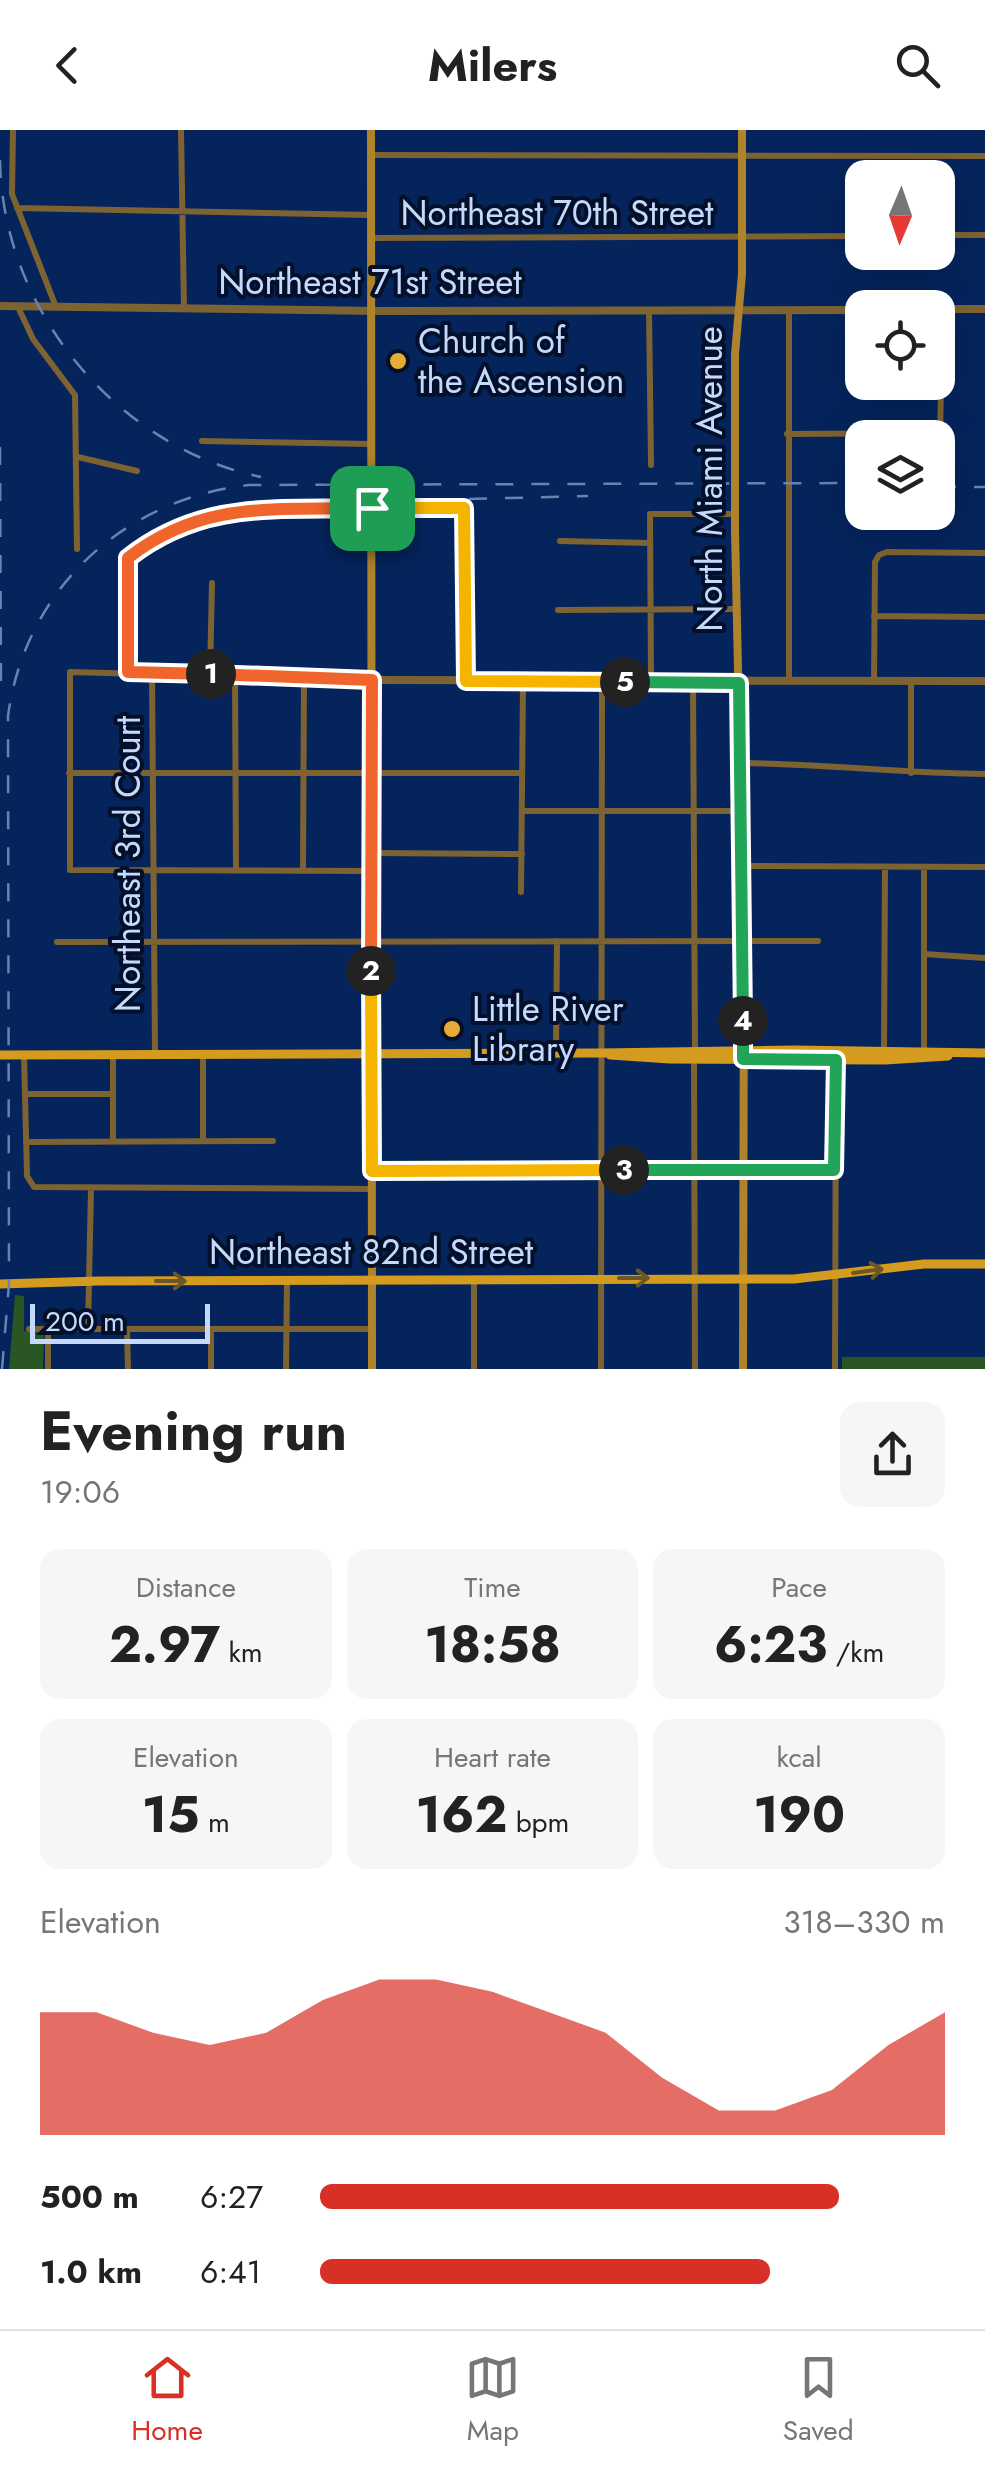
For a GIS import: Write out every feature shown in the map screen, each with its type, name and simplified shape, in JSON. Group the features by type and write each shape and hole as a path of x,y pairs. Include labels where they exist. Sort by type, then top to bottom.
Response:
{"main road":[{"path":"371,130 372,1369"},
{"name":"North Miami Avenue","path":"742,130 742,237 735,354 744,942 743,1369"},
{"path":"836,1060 884,1050"},
{"path":"0,1056 602,1053 619,1058 884,1050 963,1054"},
{"path":"743,1055 836,1060 985,1053"},
{"name":"Northeast 82nd Street","path":"0,1284 742,1279 834,1276 924,1264 985,1264"}],"street":[{"path":"13,130 12,194 56,307"},
{"path":"181,130 184,308"},
{"path":"372,155 985,156"},
{"name":"Northeast 70th Street","path":"18,208 371,214"},
{"path":"955,235 985,234"},
{"name":"Northeast 70th Street","path":"371,238 845,236"},
{"name":"Northeast 71st Street","path":"0,306 845,310"},
{"path":"18,306 33,339 75,395 78,548"},
{"path":"955,310 985,309"},
{"path":"649,310 651,465"},
{"path":"788,310 789,682"},
{"path":"787,434 940,434 940,400"},
{"path":"202,441 372,444"},
{"path":"78,456 137,471"},
{"path":"372,508 464,508 466,681"},
{"name":"Northeast 3rd Court","path":"128,672 128,558 151,540 200,518 232,511 372,508"},
{"path":"651,682 650,514 736,514"},
{"path":"560,541 650,543"},
{"path":"874,681 875,562 879,555 985,553"},
{"path":"210,674 212,582"},
{"path":"558,610 736,609"},
{"path":"874,616 985,617"},
{"path":"371,871 70,870 70,672 523,682 985,681"},
{"name":"Northeast 3rd Court","path":"152,674 155,1054"},
{"path":"235,674 236,870"},
{"path":"303,870 304,676"},
{"path":"911,681 911,773"},
{"path":"521,892 523,682"},
{"path":"601,1369 602,682"},
{"path":"693,682 695,1369"},
{"path":"742,762 829,764 863,771 985,774"},
{"path":"69,774 522,773"},
{"path":"522,811 742,811"},
{"path":"371,853 522,854"},
{"path":"743,866 985,867"},
{"path":"884,1050 885,867"},
{"path":"924,867 924,1051"},
{"path":"56,942 818,941"},
{"path":"556,1053 557,942"},
{"path":"924,954 985,958"},
{"path":"203,1053 203,1141"},
{"name":"Northeast 3rd Court","path":"112,1140 113,1054"},
{"path":"24,1055 26,1176 30,1186 372,1189"},
{"path":"835,1369 836,1060"},
{"path":"25,1094 114,1094"},
{"path":"26,1142 273,1141"},
{"path":"372,1171 834,1170"},
{"path":"88,1329 91,1188"},
{"path":"474,1279 474,1369"},
{"path":"286,1369 287,1280"},
{"path":"29,1329 372,1329"},
{"path":"48,1329 48,1369"},
{"path":"127,1329 128,1369"},
{"path":"211,1329 211,1369"}],"green space":[{"path":"15,1295 24,1296 24,1331 43,1333 43,1369 9,1369"},
{"path":"842,1357 985,1357 985,1369 842,1369"}],"railway":[{"path":"0,160 6,215 21,268 45,318 77,363 115,403 159,436 208,461 261,477"},
{"path":"0,447 1,696"},
{"path":"2,1369 9,1284 8,716 18,670 35,628 59,591 88,558 122,531 161,509 203,494 249,485 845,483"},
{"path":"955,487 985,487"},
{"path":"469,499 588,496"}],"place":[{"name":"Church of the Ascension","path":"398,361"},
{"name":"Little River Library","path":"452,1029"}],"route":[{"path":"372,508 464,508 466,681 739,683 743,1059 836,1060 834,1170 372,1171 372,680 128,672 128,558 151,540 200,518 232,511 372,508"}]}
